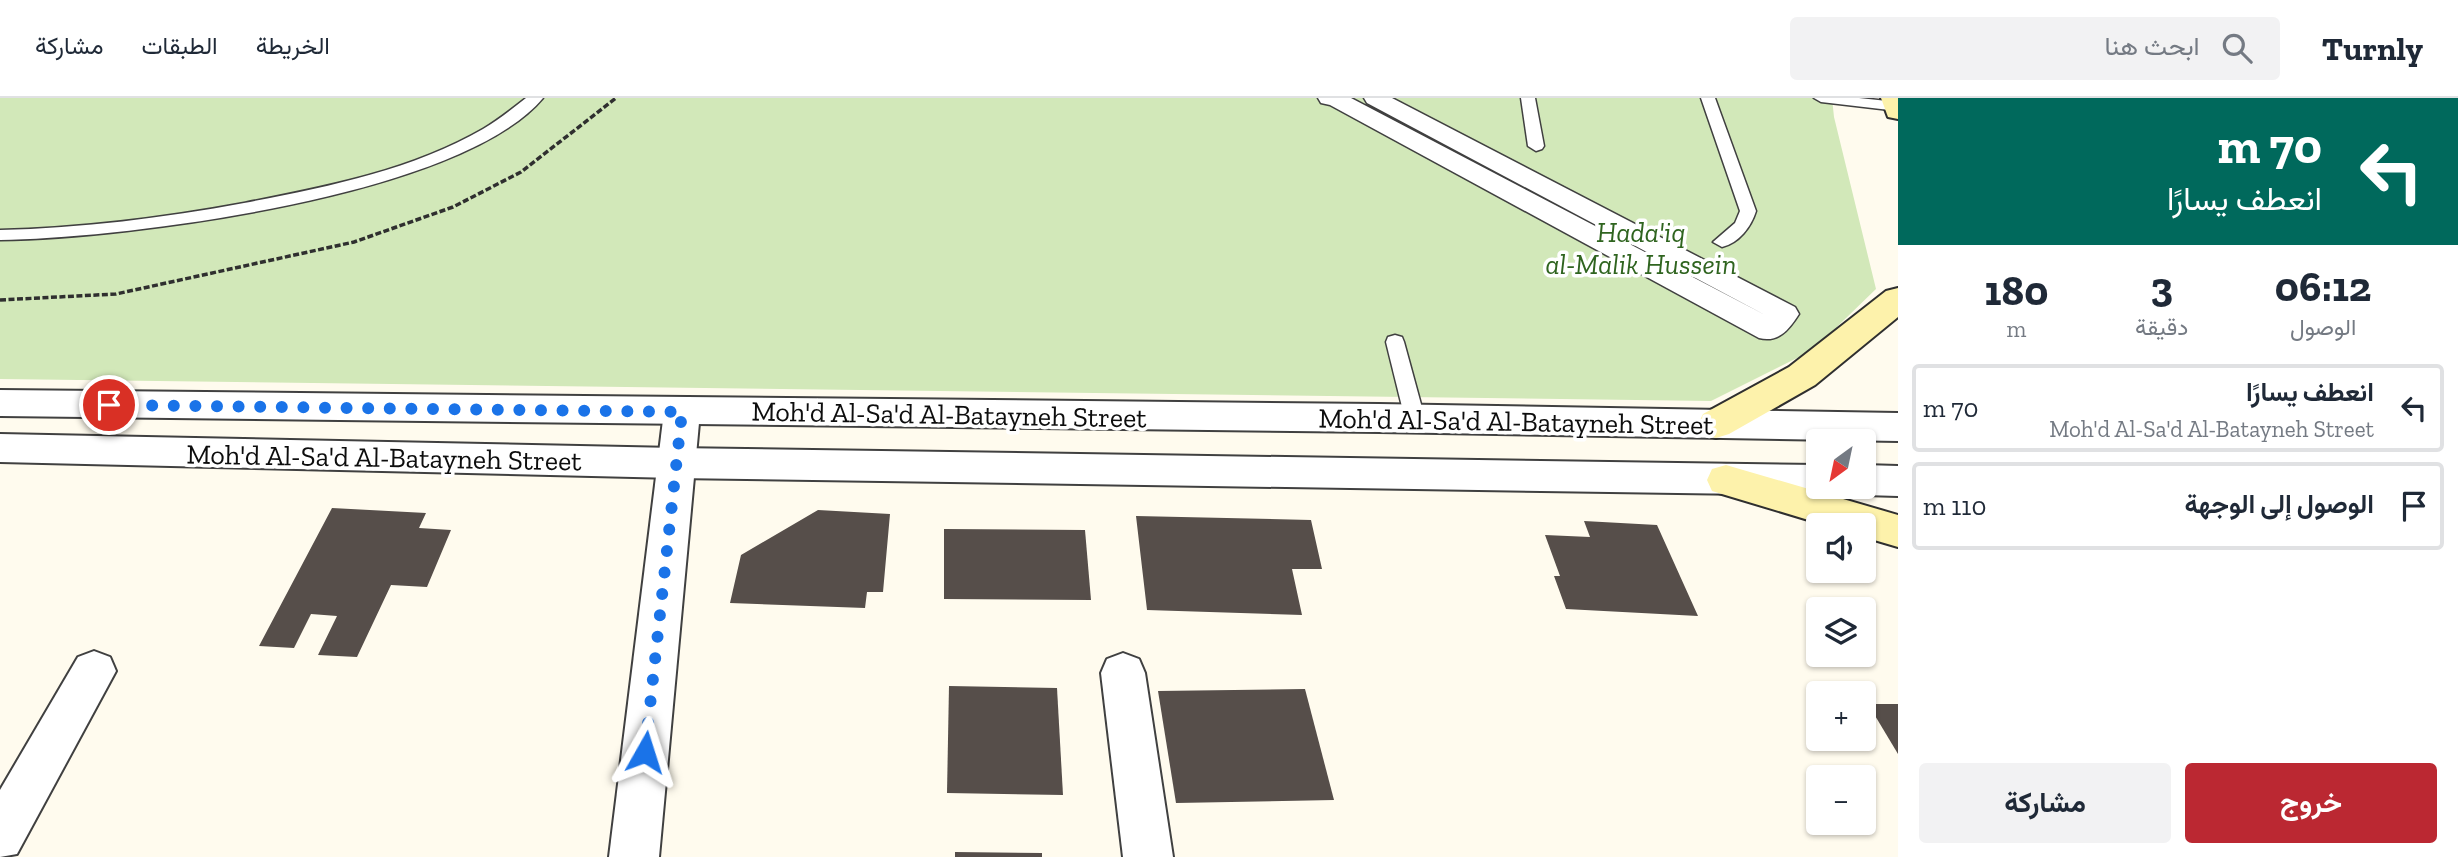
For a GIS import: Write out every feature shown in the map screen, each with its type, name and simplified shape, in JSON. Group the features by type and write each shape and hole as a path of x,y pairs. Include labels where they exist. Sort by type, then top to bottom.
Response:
{"main road":[{"path":"1895,98 1898,109"},
{"path":"1716,425 1802,376 1898,299"},
{"path":"1726,480 1898,531"}],"street":[{"path":"1329,98 1336,99 1769,331 1785,314 1375,98"},
{"name":"Moh'd Al-Sa'd Al-Batayneh Street","path":"0,403 1898,427"},
{"path":"634,857 682,412"},
{"name":"Moh'd Al-Sa'd Al-Batayneh Street","path":"0,448 675,463 1806,480"},
{"path":"1876,481 1898,481"},
{"path":"0,836 94,671"},
{"path":"1123,673 1148,857"}],"lane":[{"path":"0,235 65,235 163,224 298,198 391,175 485,135 536,98"},
{"path":"1528,98 1536,146"},
{"path":"1707,98 1748,211 1744,225 1721,242"},
{"path":"1821,98 1898,109"},
{"path":"1395,342 1415,419"}],"path":[{"path":"0,300 116,294 354,242 453,207 521,172 616,98"}],"green space":[{"name":"Hada'iq al-Malik Hussein","path":"0,98 1832,98 1834,117 1876,289 1813,350 1711,401 0,379"}],"building":[{"path":"332,508 426,513 419,528 451,530 427,587 391,585 357,657 318,655 337,616 311,614 294,648 259,646"},
{"path":"818,510 890,514 883,592 867,592 865,608 730,603 741,555"},
{"path":"1136,516 1311,520 1322,569 1292,569 1302,615 1147,610"},
{"path":"1584,521 1657,525 1698,616 1566,609 1554,576 1560,576 1545,535 1590,537"},
{"path":"944,529 1085,530 1091,600 944,599"},
{"path":"949,686 1057,688 1063,795 947,793"},
{"path":"1305,689 1334,800 1176,803 1158,691"},
{"path":"1876,704 1898,704 1898,754 1876,717"},
{"path":"955,852 1042,853 1042,857 955,857"}],"route":[{"path":"109,405 682,412 645,752"}]}
